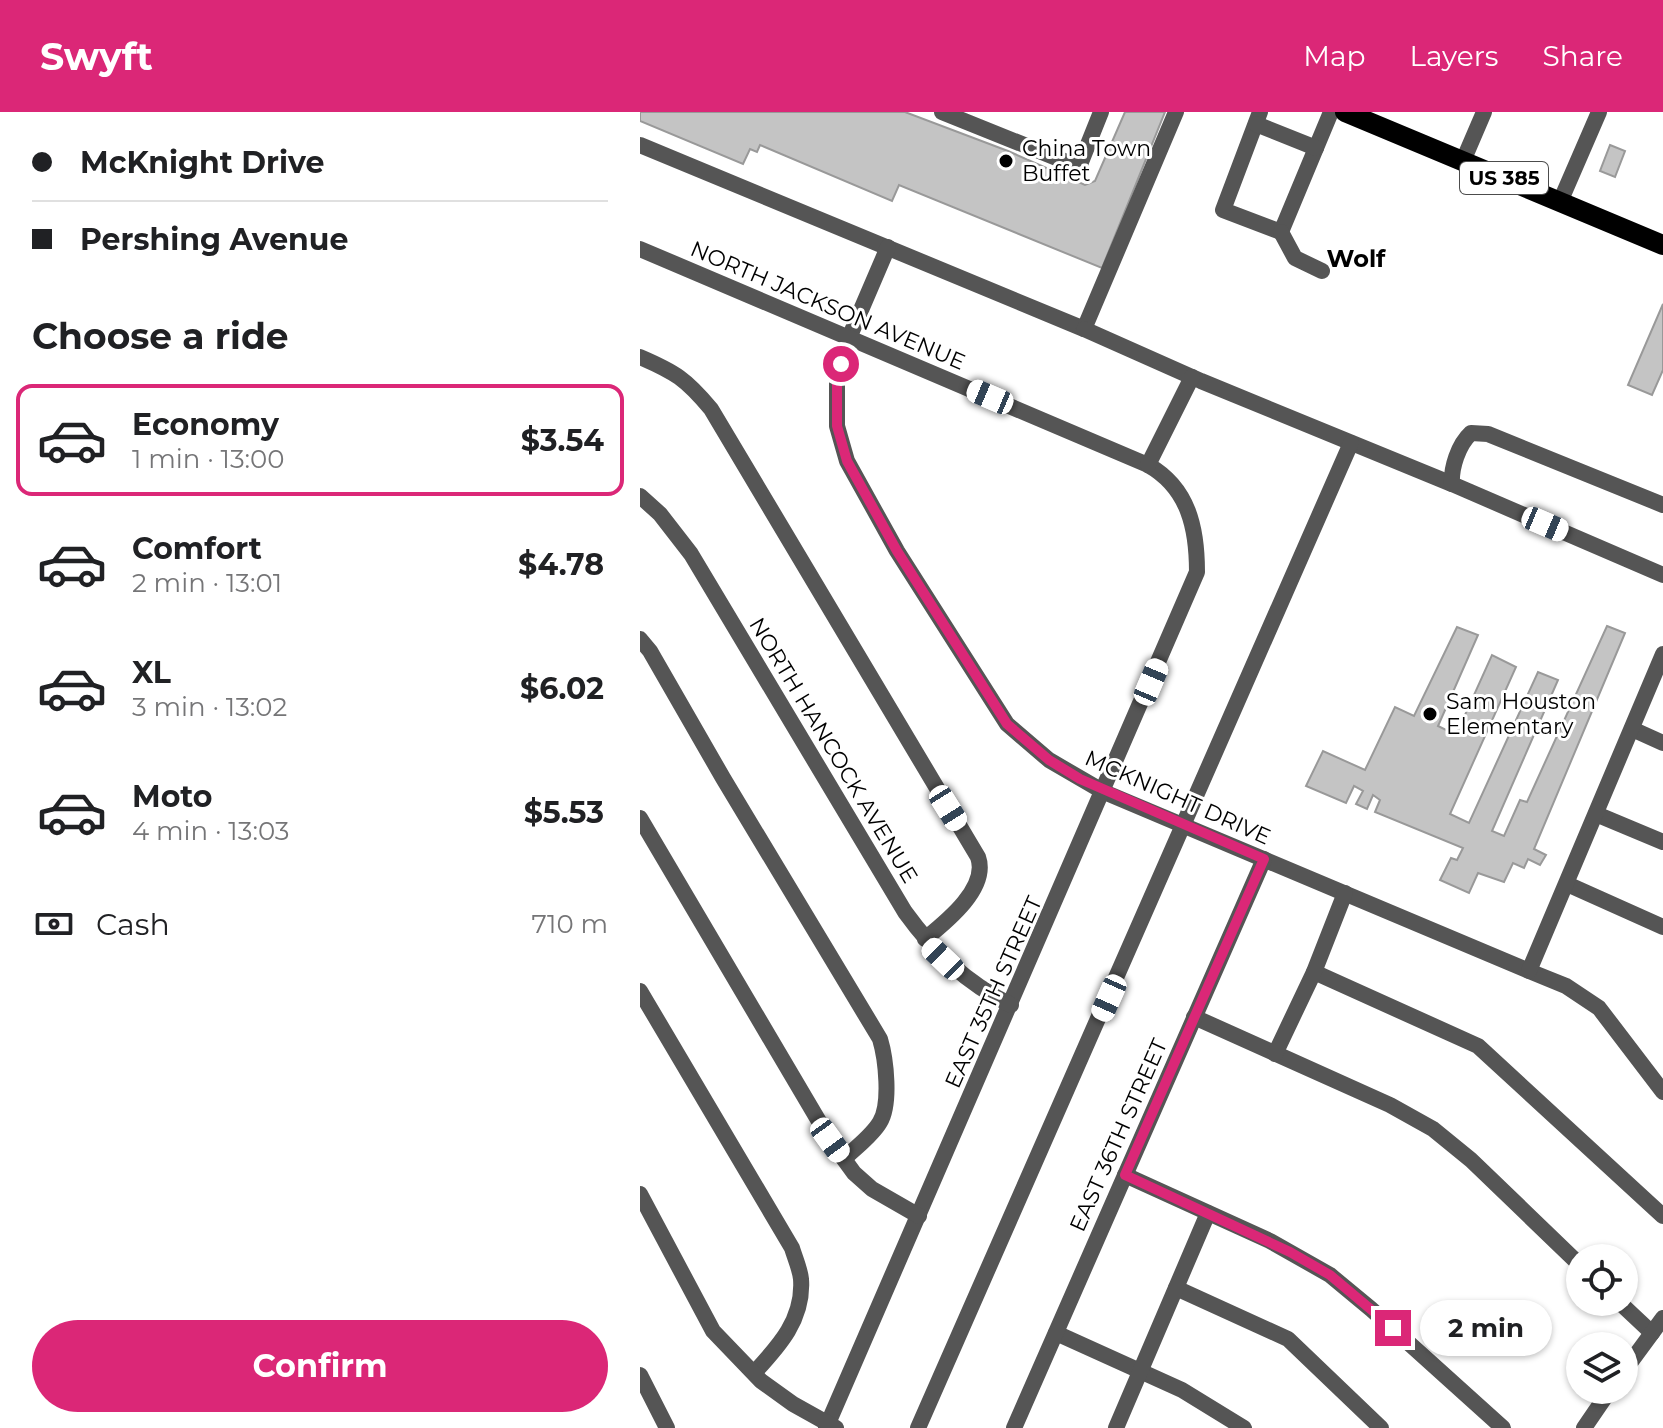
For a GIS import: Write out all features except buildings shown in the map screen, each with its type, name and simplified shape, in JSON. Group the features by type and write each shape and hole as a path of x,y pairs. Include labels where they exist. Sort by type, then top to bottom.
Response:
{"main road":[{"name":"US 385","path":"1345,112 1381,119 1463,161 1663,245"}],"street":[{"path":"942,112 1079,167 1101,112"},
{"path":"1084,329 1176,112"},
{"path":"1281,232 1331,112"},
{"path":"1463,161 1484,112"},
{"path":"1560,202 1599,112"},
{"path":"1316,148 1258,118 1223,210 1281,232 1295,258 1322,271"},
{"path":"640,145 1084,329 1663,575"},
{"name":"MCKNIGHT DRIVE","path":"888,247 849,338 837,384 837,426 847,461 861,490 962,658 1007,724 1049,760 1104,792 1566,986 1599,1008 1663,1092"},
{"name":"NORTH JACKSON AVENUE","path":"640,249 1148,465 1167,479 1185,502 1197,543 1197,572"},
{"path":"640,357 690,383 711,409 978,857 980,871 963,905 925,939"},
{"path":"1148,465 1192,377"},
{"path":"1452,484 1451,473 1464,439 1471,433 1488,434 1663,505"},
{"path":"918,1428 1351,443"},
{"name":"NORTH HANCOCK AVENUE","path":"640,496 660,514 691,554 897,898 925,939 958,973 1011,1005"},
{"name":"EAST 35TH STREET","path":"830,1427 1197,572"},
{"path":"640,639 650,651 880,1039 886,1057 887,1079 882,1119 844,1159"},
{"path":"1529,971 1663,656"},
{"path":"1632,729 1663,743"},
{"path":"1596,814 1663,842"},
{"path":"640,818 830,1140 854,1173 872,1189 919,1216"},
{"name":"EAST 36TH STREET","path":"1014,1428 1264,859"},
{"path":"1567,884 1663,927"},
{"path":"1275,1054 1314,972 1345,893"},
{"path":"1314,972 1478,1046 1663,1216"},
{"path":"640,991 792,1248 801,1279 796,1314 786,1338 754,1373"},
{"path":"1194,1017 1390,1105 1433,1129 1471,1160 1566,1252"},
{"path":"1125,1175 1270,1241 1330,1275 1503,1428"},
{"path":"640,1194 713,1331 754,1373 793,1404 830,1427"},
{"path":"1116,1428 1208,1213"},
{"path":"1176,1288 1288,1339 1381,1428"},
{"path":"1634,1316 1652,1333"},
{"path":"1638,1352 1663,1318"},
{"path":"1056,1333 1182,1390 1244,1428"},
{"path":"640,1375 667,1428"},
{"path":"1584,1428 1600,1404"}],"place":[{"name":"China Town Buffet","path":"1006,161"},
{"name":"Sam Houston Elementary","path":"1430,714"}],"district":[{"name":"Wolf","path":"1356,259"}],"route":[{"path":"841,364 837,384 837,426 847,461 861,490 962,658 1007,724 1049,760 1104,792 1264,859 1125,1175 1290,1252 1330,1275 1393,1328"}]}
